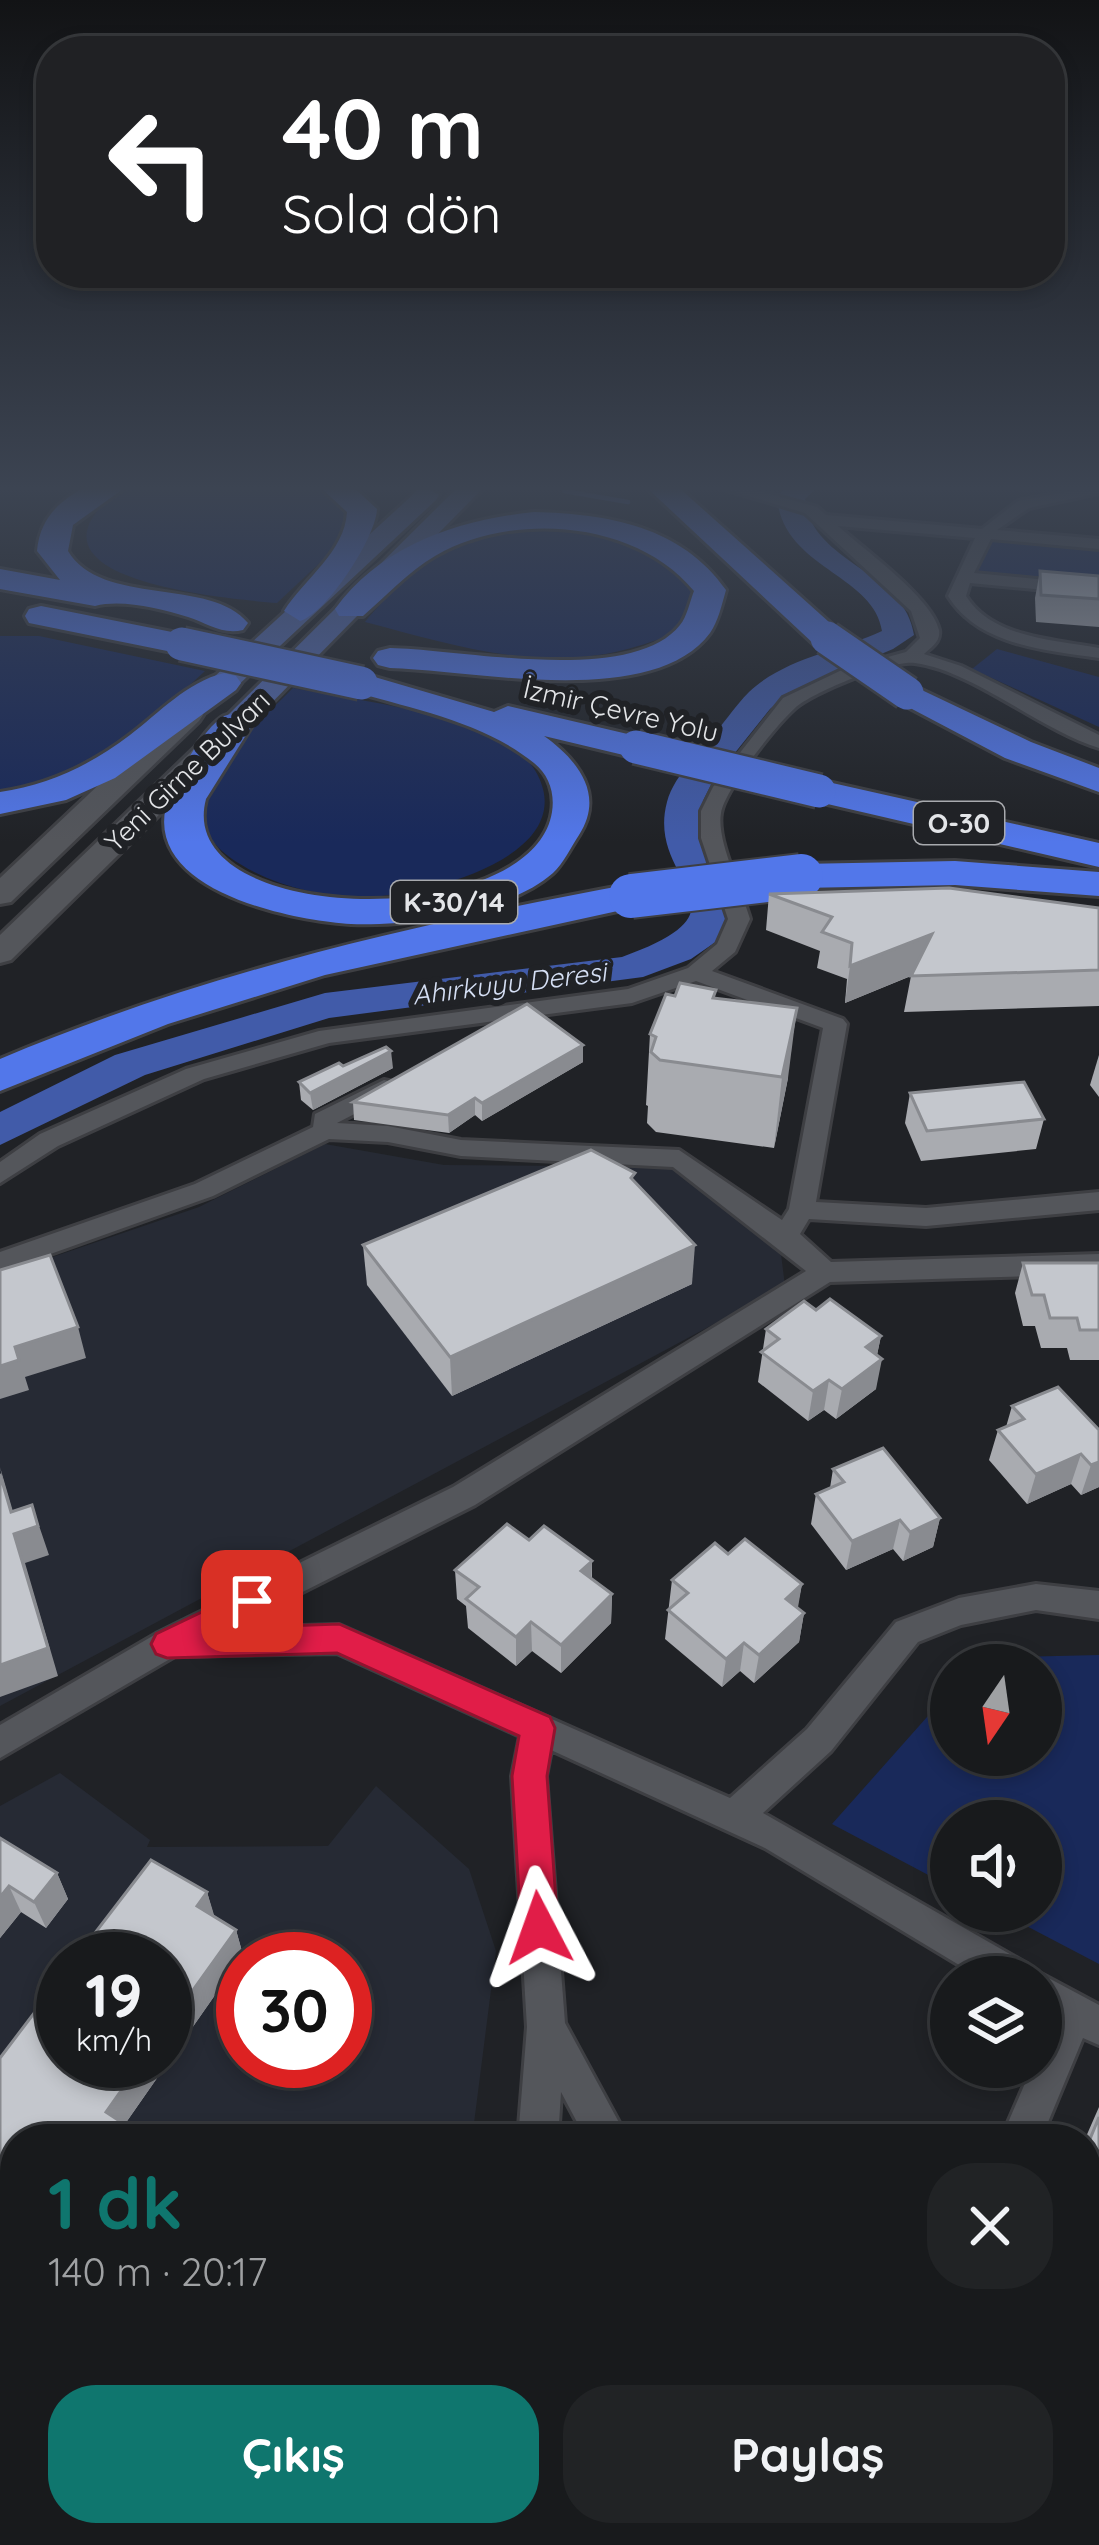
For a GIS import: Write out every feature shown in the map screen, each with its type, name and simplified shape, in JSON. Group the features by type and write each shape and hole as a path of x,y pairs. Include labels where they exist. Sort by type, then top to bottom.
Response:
{"highway":[{"name":"İzmir Çevre Yolu","path":"135,605 231,623 376,670 645,732 1099,820"},
{"path":"176,605 231,623"},
{"path":"300,611 303,605"},
{"path":"352,609 357,605"},
{"path":"10,620 376,670 422,656 554,673 630,664 682,641 700,625 708,605"},
{"path":"790,605 826,638 907,693 1018,750 1099,781"},
{"name":"K-30/14","path":"235,724 196,778 183,814 186,839 211,871 250,892 293,906 359,914 427,909 506,884 547,858 566,832 572,811 571,788 550,757 511,732 376,670"},
{"path":"0,803 103,772 196,696 224,682"},
{"name":"İzmir Çevre Yolu","path":"824,768 1099,855"},
{"name":"K-30/14","path":"0,1076 161,1009 219,992 422,939 631,896 801,876 955,873 1099,884"}],"main road":[{"name":"Yeni Girne Bulvarı","path":"0,895 307,605"},
{"name":"Yeni Girne Bulvarı","path":"0,953 356,605"}],"street":[{"path":"0,1174 49,1140 195,1074 326,1036 632,996 696,973 727,947 739,919 725,868 710,838 711,811 723,787 790,702 834,679 912,656 928,640 928,621 911,605"},
{"path":"964,605 972,616 1030,640 1099,653"},
{"path":"912,656 955,670 1099,742"},
{"path":"696,973 835,1024 802,1210 785,1236"},
{"path":"453,1051 465,1035 464,1015"},
{"path":"326,1131 324,1120 398,1081"},
{"path":"0,1262 204,1190 326,1131 388,1134 461,1148 679,1160 785,1236 824,1272"},
{"path":"802,1210 926,1217 1099,1201"},
{"path":"0,1743 167,1644 464,1496 824,1272 1099,1264"},
{"path":"735,1816 819,1740 907,1632 959,1612 1036,1597 1099,1605"},
{"path":"167,1644 339,1639 777,1836 980,1956"},
{"path":"538,1728 529,1776 546,2027 539,2124"},
{"path":"1028,2124 1072,2011"},
{"path":"546,2027 600,2124"}],"shaded area":[{"path":"381,605 693,605 684,623 672,633 603,654 569,658 501,654 365,622"},
{"path":"0,636 39,636 205,671 136,732 89,762 0,790"},
{"path":"997,649 1099,677 1099,727 972,669"},
{"path":"293,688 425,713 496,737 519,752 536,772 543,789 543,815 530,837 508,856 447,883 414,891 385,896 330,895 254,872 210,837 201,819 200,799 226,756"},
{"path":"325,1144 444,1165 685,1167 780,1246 785,1286 0,1706 0,1275 199,1207"},
{"path":"1099,1655 1099,1964 1038,1932 1062,1932 1062,1800 930,1800 930,1876 832,1824 930,1714 930,1776 1062,1776 1062,1656"},
{"path":"60,1773 150,1840 147,1847 328,1846 376,1786 469,1869 496,1951 474,2124 0,2124 0,1806"}],"building":[{"path":"949,888 1099,908 1099,970 911,976 932,934 850,966 852,943 822,932 832,917 769,894"},
{"path":"680,983 716,990 713,998 797,1008 782,1077 660,1060 651,1052 656,1037 650,1034 666,994 675,996"},
{"path":"527,1004 583,1045 482,1103 475,1098 448,1115 353,1102"},
{"path":"386,1047 391,1051 310,1093 299,1082 339,1063 343,1066"},
{"path":"1024,1082 1044,1119 927,1131 910,1093"},
{"path":"591,1150 635,1173 631,1178 695,1245 450,1357 363,1245"},
{"path":"50,1255 78,1327 15,1347 19,1360 0,1366 0,1270"},
{"path":"1023,1263 1099,1263 1099,1330 1080,1330 1077,1318 1050,1318 1044,1295 1032,1295"},
{"path":"830,1299 881,1336 866,1347 882,1359 842,1389 829,1380 813,1391 761,1352 779,1339 766,1329 804,1301 816,1310"},
{"path":"1058,1387 1099,1430 1099,1462 1091,1465 1081,1454 1036,1474 998,1430 1024,1419 1012,1406"},
{"path":"883,1448 940,1518 910,1532 900,1520 852,1541 816,1494 844,1482 833,1469"},
{"path":"0,1474 11,1512 32,1505 38,1526 14,1534 48,1648 0,1665"},
{"path":"507,1524 529,1540 544,1526 592,1561 581,1571 612,1594 561,1645 531,1622 516,1637 466,1599 479,1587 455,1570"},
{"path":"745,1539 802,1584 786,1599 804,1613 759,1655 744,1643 726,1659 668,1610 688,1593 672,1580 715,1543 728,1554"},
{"path":"0,1838 57,1873 34,1902 9,1886 0,1897"},
{"path":"151,1860 207,1892 197,1906 236,1930 216,1932 216,1958 192,1991 192,1932 96,1932"},
{"path":"36,2011 36,2088 123,2088 106,2112 124,2124 0,2124 0,2058"}],"waterway":[{"name":"Ahırkuyu Deresi","path":"0,1130 130,1065 325,1006 629,968 677,950 703,932 711,913 682,826 685,801 698,776 758,702 777,686 898,635 888,605"}],"route":[{"path":"252,1601 167,1644 339,1639 538,1728 529,1776 539,1928"}]}
